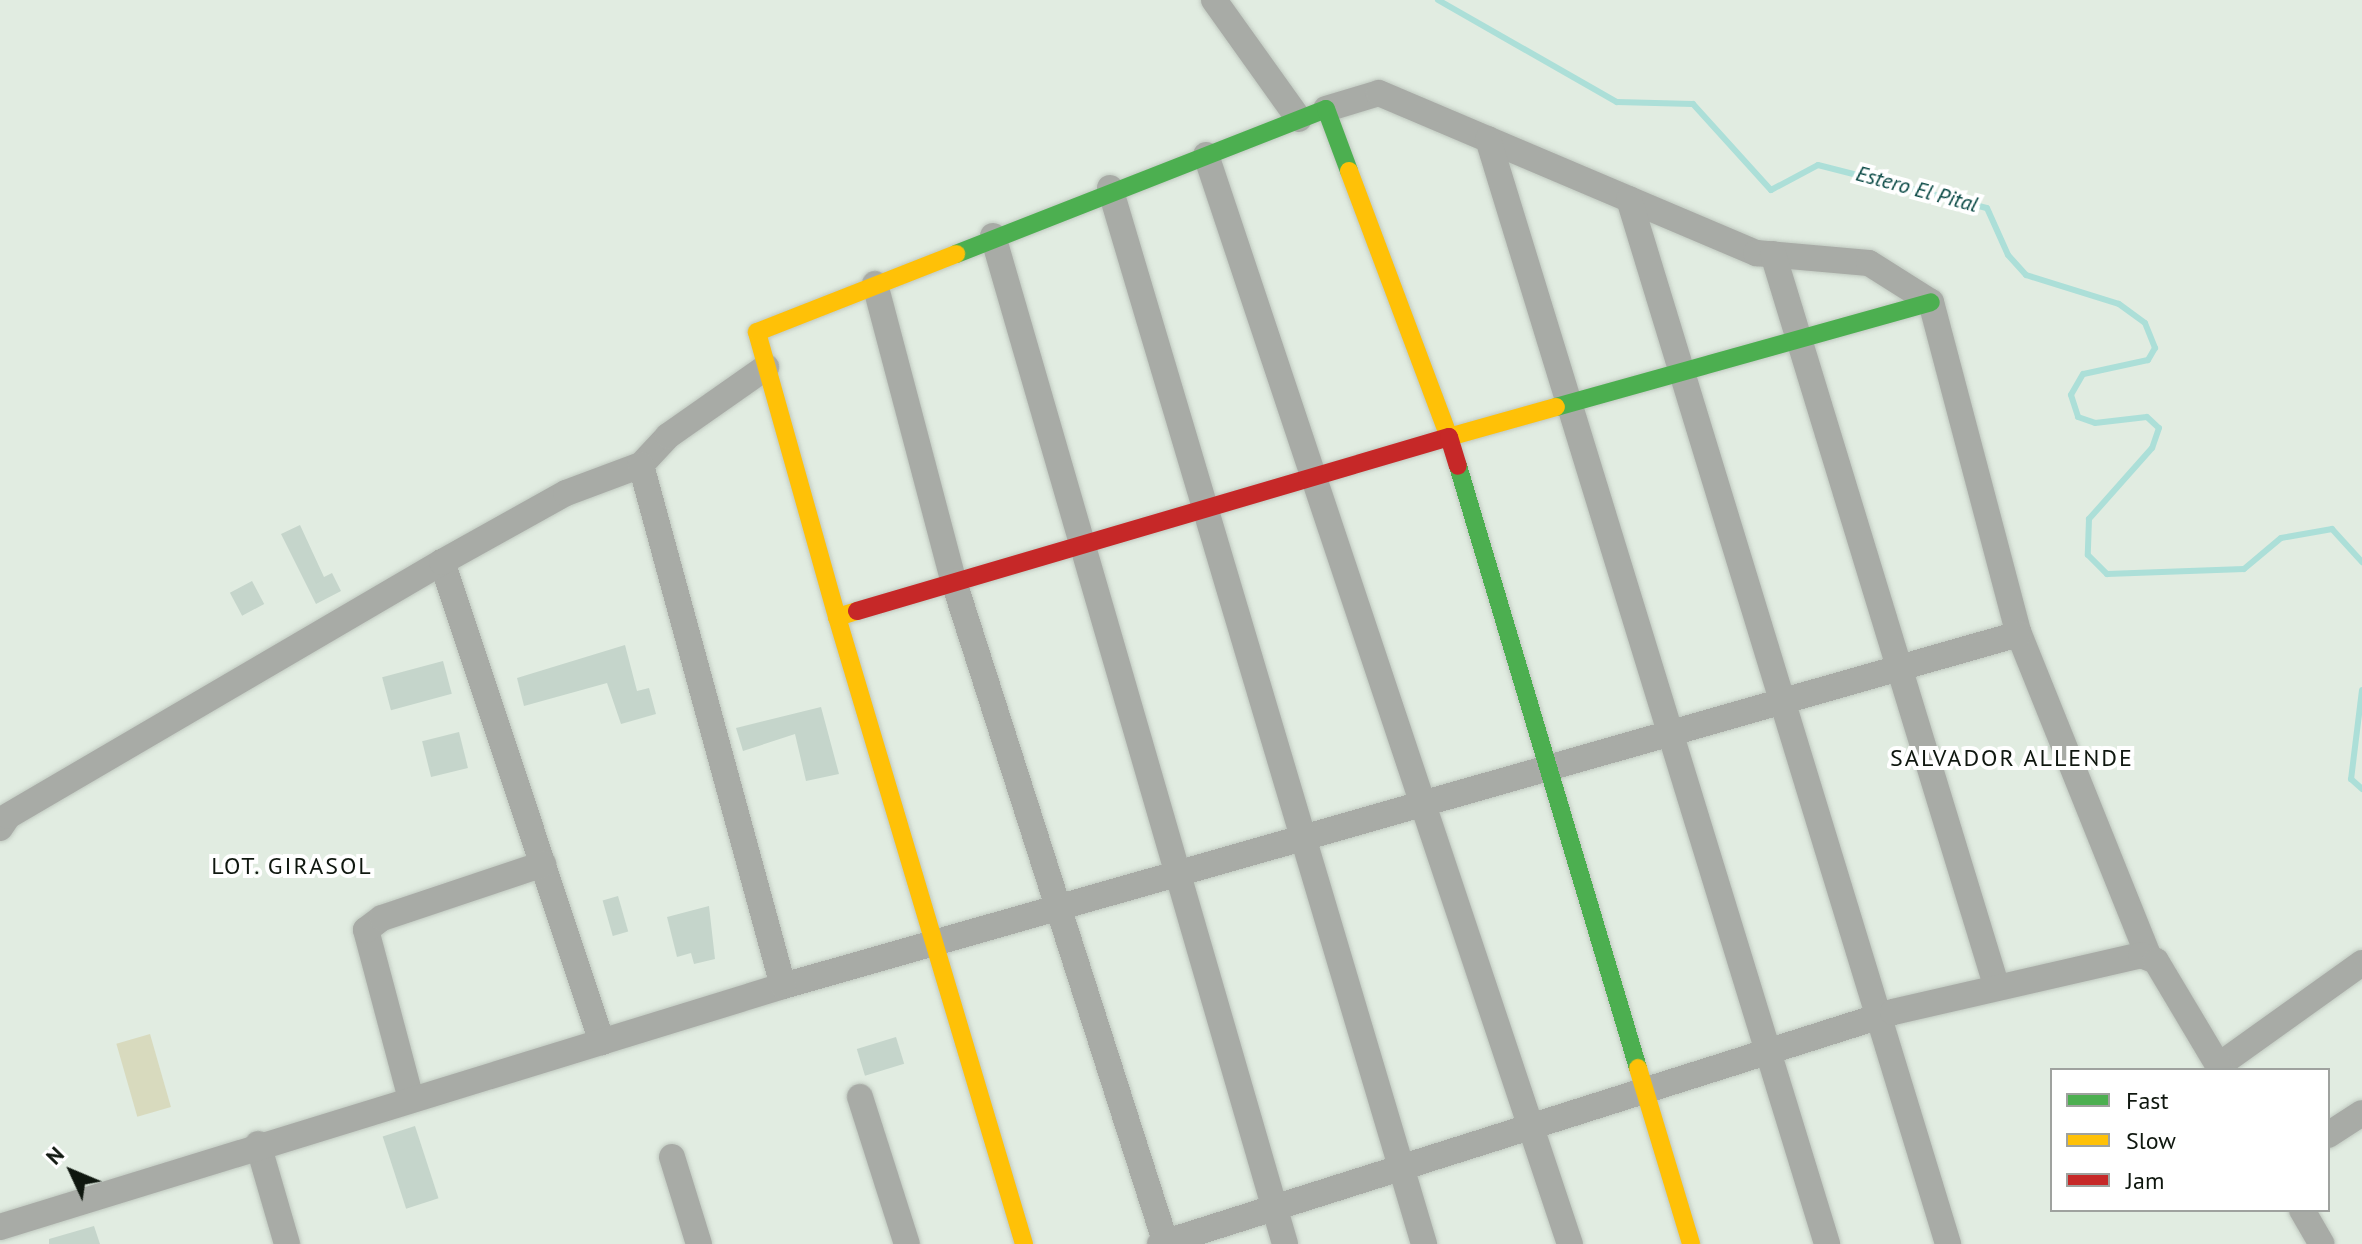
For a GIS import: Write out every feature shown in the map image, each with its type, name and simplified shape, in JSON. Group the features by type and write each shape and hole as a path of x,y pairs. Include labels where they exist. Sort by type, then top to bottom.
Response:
{"street":[{"path":"1214,0 1299,119"},
{"path":"1024,1244 837,617 757,332 1110,188 1326,109 1379,93 1629,199 1773,254 1869,263 1931,302 2019,634 2148,955 2219,1068 2362,963"},
{"path":"1326,109 1449,437 1691,1244"},
{"path":"1488,139 1827,1244"},
{"path":"1206,155 1311,477 1570,1244"},
{"path":"1110,188 1201,509 1424,1244"},
{"path":"1629,199 1948,1244"},
{"path":"993,236 1078,545 1285,1244"},
{"path":"1773,254 1997,988"},
{"path":"875,284 954,582 1164,1243 1879,1017 2148,955"},
{"path":"837,617 1449,437 1931,302"},
{"path":"0,828 8,816 442,562 566,493 641,465 668,436 766,367"},
{"path":"641,465 783,986"},
{"path":"442,562 602,1042"},
{"path":"0,1227 258,1144 783,986 2019,634"},
{"path":"411,1099 366,930 382,918 543,864"},
{"path":"860,1097 907,1244"},
{"path":"2330,1134 2362,1113"},
{"path":"258,1144 287,1244"},
{"path":"672,1157 699,1244"},
{"path":"2303,1212 2322,1244"}],"green space":[{"path":"150,1034 171,1107 137,1117 116,1044"}],"building":[{"path":"300,525 324,577 332,573 341,591 316,604 281,534"},
{"path":"252,581 264,604 242,616 230,593"},
{"path":"625,645 637,691 649,688 656,714 621,724 607,683 524,706 517,678"},
{"path":"443,661 452,694 391,710 382,677"},
{"path":"821,707 839,774 806,781 795,734 743,751 736,728"},
{"path":"459,732 468,768 431,777 422,741"},
{"path":"618,896 628,932 613,936 603,900"},
{"path":"709,906 715,959 694,964 691,953 677,957 667,917"},
{"path":"896,1037 904,1064 865,1076 857,1049"},
{"path":"415,1126 438,1198 406,1209 383,1137"},
{"path":"94,1226 100,1244 49,1244 49,1239"}],"waterway":[{"name":"Estero El Pital","path":"1438,0 1617,102 1693,104 1771,190 1818,165 1987,208 2008,255 2026,275 2119,304 2145,323 2155,348 2148,360 2083,374 2071,395 2078,417 2095,423 2147,417 2159,428 2152,448 2089,519 2088,555 2107,574 2244,569 2281,538 2332,529 2362,562"},
{"name":"Estero El Pital","path":"2362,690 2351,779 2362,789"}],"traffic: fast":[{"path":"956,254 1326,109 1349,171"},
{"path":"1556,407 1931,302"},
{"path":"1458,466 1638,1068"}],"traffic: slow":[{"path":"1349,171 1449,437 1556,407"},
{"path":"837,617 757,332 956,254"},
{"path":"857,611 837,617 1024,1244"},
{"path":"1638,1068 1691,1244"}],"traffic: jam":[{"path":"857,611 1449,437 1458,466"}],"district":[{"name":"SALVADOR ALLENDE","path":"2012,758"},
{"name":"LOT. GIRASOL","path":"292,866"}]}
